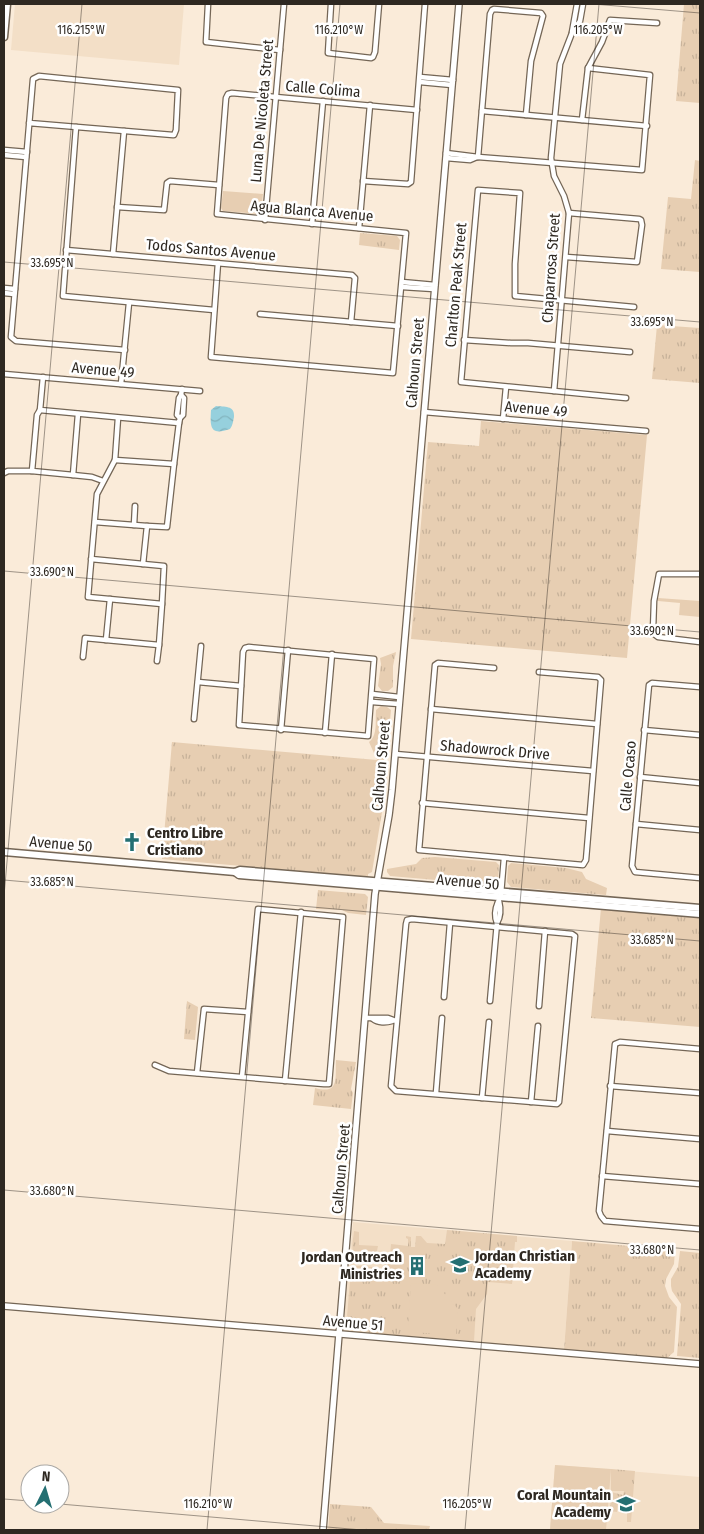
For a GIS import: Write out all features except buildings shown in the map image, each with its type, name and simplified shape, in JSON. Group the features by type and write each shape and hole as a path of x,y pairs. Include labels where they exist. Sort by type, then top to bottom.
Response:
{"main road":[{"path":"4,37 7,4"},
{"name":"Avenue 50","path":"4,852 235,872 239,875 377,884 500,897 700,914"},
{"name":"Avenue 50","path":"500,897 700,908"}],"street":[{"path":"208,4 206,42 280,50"},
{"name":"Luna De Nicoleta Street","path":"265,220 284,4"},
{"path":"331,4 328,53 373,57 379,4"},
{"path":"364,180 410,184 425,4"},
{"name":"Calhoun Street","path":"324,1530 377,884 389,815 459,4"},
{"name":"Chaparrosa Street","path":"554,392 569,213 554,176 552,164 560,64 572,33 577,4"},
{"name":"Chaparrosa Street","path":"572,33 580,21 583,4"},
{"path":"478,157 492,10 542,14 543,19 531,61 526,115"},
{"path":"582,120 588,68 602,42 609,22 612,19 657,23"},
{"path":"446,155 642,170 650,74 588,68"},
{"path":"29,123 174,135 178,90 34,77 29,123 26,155 12,339 125,350"},
{"path":"420,80 452,82"},
{"name":"Calle Colima","path":"219,185 228,94 417,110"},
{"path":"312,224 323,101"},
{"path":"359,228 370,105"},
{"path":"482,112 647,126"},
{"path":"76,127 63,296 214,310"},
{"path":"113,254 124,131"},
{"path":"4,150 26,155"},
{"path":"4,155 26,155"},
{"path":"117,207 164,210 167,183 170,181 219,185"},
{"name":"Agua Blanca Avenue","path":"219,185 217,214 406,233 402,284"},
{"name":"Charlton Peak Street","path":"506,387 461,382 478,190 520,193 515,264 515,296 562,301"},
{"path":"566,257 637,262 641,220 569,213"},
{"name":"Todos Santos Avenue","path":"66,250 354,276 351,322"},
{"path":"218,263 211,357 393,373 402,284 435,287"},
{"path":"4,288 15,291"},
{"path":"4,293 15,291"},
{"path":"562,301 634,307"},
{"path":"121,384 129,303"},
{"path":"260,314 398,326"},
{"path":"464,340 630,352"},
{"name":"Avenue 49","path":"4,374 200,391"},
{"path":"32,472 37,415 40,410 43,377"},
{"path":"503,419 506,387 626,398"},
{"path":"95,522 167,527 180,420 177,415 181,407 179,398 182,389"},
{"path":"40,410 118,418 180,420"},
{"name":"Avenue 49","path":"424,412 646,431"},
{"path":"73,475 78,414"},
{"path":"118,418 115,460 98,494 88,597 162,604"},
{"path":"115,460 174,464"},
{"path":"5,471 73,475 92,477 103,481"},
{"path":"134,525 135,506"},
{"path":"143,564 147,526"},
{"path":"91,559 164,566 157,661"},
{"path":"700,574 659,574 654,607 654,634 658,637 700,642"},
{"path":"106,640 110,599"},
{"path":"83,657 85,638 159,645"},
{"path":"194,719 201,646"},
{"path":"245,648 288,650 374,659 368,736 325,734 238,725 245,648"},
{"path":"281,730 288,650"},
{"path":"325,734 332,654"},
{"path":"494,668 436,664 419,850 584,864 590,818 600,678 539,672"},
{"path":"198,682 241,686"},
{"name":"Calle Ocaso","path":"700,687 650,684 632,866 633,871 700,878"},
{"path":"372,694 399,696"},
{"path":"372,702 399,704"},
{"path":"431,709 597,724"},
{"path":"644,730 700,735"},
{"name":"Shadowrock Drive","path":"394,754 593,771"},
{"path":"640,777 700,783"},
{"path":"422,804 590,818"},
{"path":"636,824 700,830"},
{"path":"490,1001 497,925 495,918 496,907 500,897 504,858"},
{"path":"155,1065 169,1070 197,1073 285,1081 329,1084 343,917 258,909 242,1077"},
{"path":"285,1081 301,912"},
{"path":"407,920 497,925 572,934 575,936 560,1098 557,1104 396,1091 391,1086 394,1021 407,920"},
{"path":"444,997 450,923"},
{"path":"539,1006 545,931"},
{"path":"197,1073 204,1009 248,1012"},
{"path":"366,1018 388,1018 394,1021"},
{"path":"436,1093 442,1018"},
{"path":"482,1098 489,1022"},
{"path":"531,1102 538,1026"},
{"path":"700,1049 620,1042 615,1044 599,1211 605,1221 700,1229"},
{"path":"610,1086 700,1094"},
{"path":"606,1130 700,1139"},
{"path":"602,1176 700,1184"},
{"name":"Avenue 51","path":"4,1306 700,1364"}],"shaded area":[{"path":"15,4 184,4 179,65 11,50"},
{"name":"Jordan Christian Academy","path":"353,1222 572,1241 564,1350 343,1331"},
{"name":"Coral Mountain Academy","path":"555,1465 700,1477 700,1530 550,1530"}],"green space":[{"path":"684,4 700,4 700,103 676,101"},
{"path":"695,160 700,161 700,272 661,269 668,197 691,199"},
{"path":"223,191 263,194 261,211 258,214 223,211 221,208"},
{"path":"360,233 397,236 400,240 399,250 359,245"},
{"path":"657,325 700,328 700,383 652,379"},
{"path":"481,421 647,435 627,658 411,639 428,442 479,446"},
{"path":"658,598 700,601 700,617 679,615 680,603 658,601"},
{"path":"396,652 393,666 393,687 388,691 382,691 378,686 380,658"},
{"path":"381,706 391,710 386,761 387,782 372,872 368,874 368,877 162,859 172,742 377,760 369,742 374,736 376,728 376,710"},
{"path":"435,857 496,862 499,865 498,882 493,885 390,876 387,872 387,869 416,864 422,858"},
{"path":"511,863 566,868 582,872 586,879 607,888 606,895 511,887 507,882 508,866"},
{"path":"318,890 365,894 368,897 366,915 348,913 342,910 316,909"},
{"path":"601,908 700,917 700,1027 591,1018"},
{"path":"187,1001 198,1007 195,1040 184,1039"},
{"path":"336,1060 356,1062 351,1089 353,1093 351,1109 313,1105 315,1088 323,1090 332,1087 336,1079"},
{"path":"447,1230 517,1236 512,1284 488,1282 487,1294 476,1309 474,1341 369,1333 347,1316 351,1270 353,1268 358,1266 373,1267 376,1273 381,1273 384,1271 385,1255 390,1255 391,1244 408,1246 406,1236 411,1237 411,1247 415,1247 416,1236 421,1236 427,1243 445,1244"},
{"path":"354,1231 359,1232 359,1245 378,1246 376,1256 363,1257 355,1254 352,1248"},
{"path":"572,1241 675,1250 674,1264 666,1279 665,1286 669,1297 677,1307 674,1352 667,1358 564,1350"},
{"path":"680,1251 700,1253 700,1358 677,1356 681,1304 672,1291 671,1279 678,1267"},
{"path":"411,1283 437,1285 458,1309 456,1335 410,1332 408,1329"},
{"path":"555,1465 611,1469 606,1530 550,1530"},
{"path":"611,1469 635,1471 631,1522 627,1522 627,1513 622,1512 623,1500 618,1500 617,1512 610,1511 611,1492 623,1495 624,1491 611,1491"},
{"path":"330,1504 371,1507 384,1523 430,1526 429,1530 328,1530"}],"water":[{"path":"216,406 228,407 233,410 234,417 230,429 215,431 213,429 211,425 211,410"}],"place":[{"name":"Centro Libre Cristiano","path":"132,842"},
{"name":"Jordan Christian Academy","path":"460,1265"},
{"name":"Jordan Outreach Ministries","path":"417,1266"},
{"name":"Coral Mountain Academy","path":"626,1504"}]}
